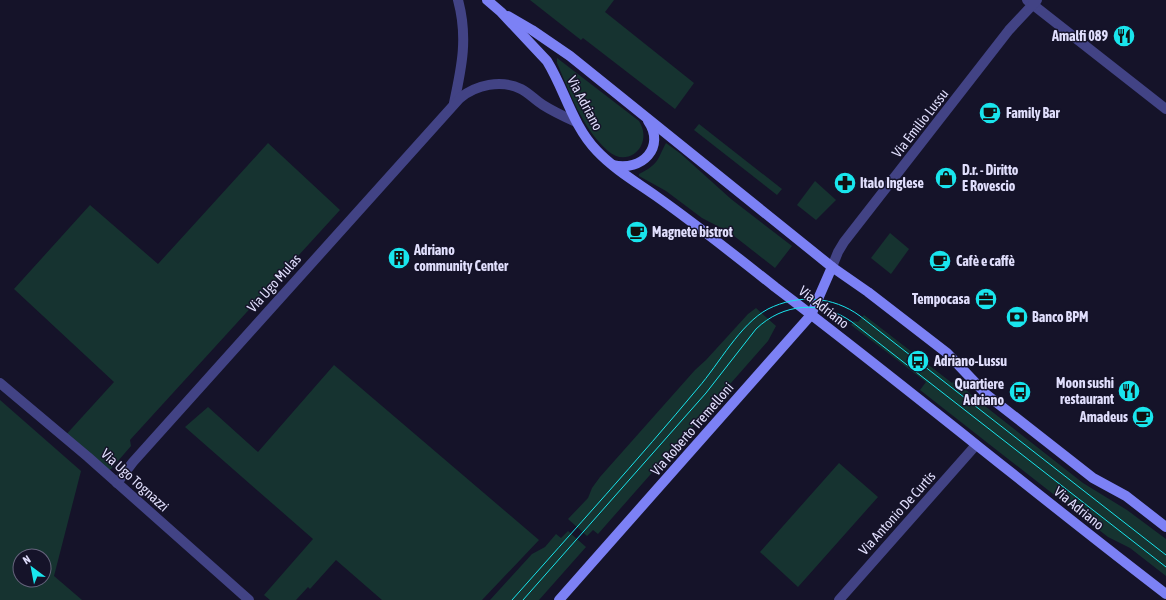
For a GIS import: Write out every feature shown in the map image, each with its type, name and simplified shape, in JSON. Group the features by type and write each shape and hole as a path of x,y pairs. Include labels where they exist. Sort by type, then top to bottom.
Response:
{"street":[{"path":"454,103 462,60 464,36 464,23 458,0"},
{"name":"Via Adriano","path":"487,0 501,12 547,61 576,122 592,146 611,164 657,197 811,315 1166,594"},
{"path":"1032,2 1166,109"},
{"name":"Via Emilio Lussu","path":"832,267 844,242 1032,2"},
{"name":"Via Adriano","path":"501,12 548,40 832,267 868,292 947,353 987,395 1087,474 1126,496 1166,527"},
{"name":"Via Ugo Mulas","path":"117,483 133,462 454,103 470,91 481,86 496,84 510,85 520,89 561,116 576,122"},
{"path":"611,164 620,166 634,165 644,161 650,152 654,142 653,133 650,123 641,113"},
{"name":"Via Roberto Tremelloni","path":"559,600 811,315 832,267"},
{"name":"Via Ugo Tognazzi","path":"0,384 88,457 249,600"},
{"name":"Via Antonio De Curtis","path":"839,600 976,445"}],"green space":[{"path":"530,0 614,0 605,12 694,83 675,109 583,38 581,40"},
{"path":"557,58 639,121 643,130 643,138 641,146 637,152 631,156 616,156 608,151 599,142 584,121 572,98 557,63"},
{"path":"699,124 782,189 777,195 694,130"},
{"path":"268,143 340,210 130,440 131,446 111,469 102,472 63,438 114,382 14,289 90,205 158,264"},
{"path":"666,143 681,154 731,199 792,246 775,268 729,232 702,218 666,191 639,176 639,174 657,161"},
{"path":"815,181 836,200 816,220 797,205"},
{"path":"890,233 909,249 891,274 871,258"},
{"path":"756,308 776,326 768,341 598,534 593,530 587,536 568,519 588,498 592,488 600,477 695,370 748,314"},
{"path":"864,315 952,383 955,380 976,399 1083,483 1127,510 1166,539 1166,576 1130,548 1108,537 920,390 926,382 851,325 854,321 858,322"},
{"path":"334,365 539,540 482,600 382,600 336,560 310,589 308,587 296,600 270,600 264,595 313,539 185,427 208,407 258,452"},
{"path":"0,400 81,471 54,576 82,600 0,600"},
{"path":"839,463 878,497 798,587 760,552"},
{"path":"568,531 586,547 539,600 490,600 532,554 545,547 556,534 561,538"}],"tram line":[{"path":"512,600 675,415 748,324 768,309 779,304 803,299 815,299 838,304 850,309 860,316 1166,555"},
{"path":"523,600 706,393 756,329 767,320 778,314 802,308 828,310 852,322 1166,567"}],"place":[{"name":"Amalfi 089","path":"1124,36"},
{"name":"Family Bar","path":"990,113"},
{"name":"D.r. - Diritto E Rovescio","path":"946,178"},
{"name":"Italo Inglese","path":"845,183"},
{"name":"Magnete bistrot","path":"637,232"},
{"name":"Adriano community Center","path":"399,258"},
{"name":"Cafè e caffè","path":"940,261"},
{"name":"Tempocasa","path":"986,299"},
{"name":"Banco BPM","path":"1017,317"},
{"name":"Adriano-Lussu","path":"918,361"},
{"name":"Moon sushi restaurant","path":"1129,391"},
{"name":"Quartiere Adriano","path":"1020,392"},
{"name":"Amadeus","path":"1143,417"}]}
